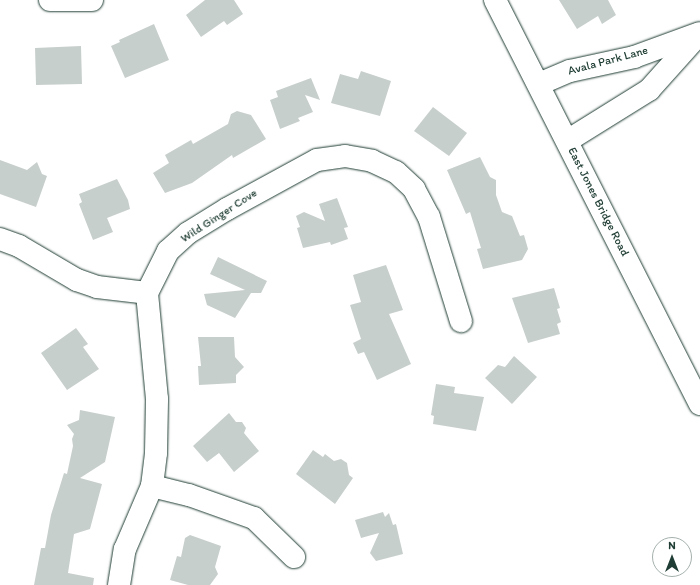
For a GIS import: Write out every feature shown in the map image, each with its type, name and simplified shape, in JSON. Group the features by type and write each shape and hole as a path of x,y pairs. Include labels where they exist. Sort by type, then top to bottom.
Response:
{"street":[{"path":"50,0 92,0"},
{"name":"East Jones Bridge Road","path":"495,0 539,84 700,404"},
{"name":"Avala Park Lane","path":"539,84 570,71 634,57 700,33"},
{"name":"Avala Park Lane","path":"567,141 649,90 700,33"},
{"name":"Wild Ginger Cove","path":"147,293 168,251 188,233 233,205 317,160 345,156 372,161 390,169 414,189 429,217 460,321"},
{"path":"0,239 19,246 77,280 97,287 147,293 157,398 156,453 152,486 125,550 119,585"},
{"path":"152,486 189,495 254,518 294,557"}],"building":[{"path":"205,0 234,0 243,14 227,25 224,21 201,37 186,15"},
{"path":"559,0 608,0 616,15 602,24 598,16 577,29"},
{"path":"154,24 169,60 125,78 111,46 120,42 119,40"},
{"path":"81,46 82,84 36,85 35,48"},
{"path":"361,71 391,81 380,116 331,103 340,74 358,79"},
{"path":"311,78 320,100 305,95 313,112 298,118 300,121 280,129 270,100 278,97 276,91"},
{"path":"433,107 467,133 449,156 414,131"},
{"path":"237,111 251,115 266,139 233,158 232,155 192,183 165,193 153,173 169,163 165,155 191,140 193,144 228,124 231,114"},
{"path":"480,157 490,177 496,180 496,195 502,212 512,216 520,236 524,235 528,249 522,260 483,269 477,249 481,248 470,212 466,214 447,170"},
{"path":"0,160 27,170 37,162 42,174 47,176 36,207 0,194"},
{"path":"117,179 128,200 130,209 107,218 113,232 93,240 79,204 82,202 79,194"},
{"path":"337,198 348,227 344,228 348,239 331,245 330,242 303,248 297,228 300,227 296,216 304,212 325,221 319,204"},
{"path":"218,257 267,281 261,293 251,293 235,318 207,305 204,294 245,290 210,274"},
{"path":"386,265 403,310 389,314 411,364 377,380 364,352 358,354 353,343 361,339 350,305 361,302 353,275"},
{"path":"554,288 560,308 557,309 561,322 557,324 560,334 528,343 512,298"},
{"path":"76,328 88,344 83,347 99,369 67,390 41,353"},
{"path":"198,337 234,337 235,357 244,367 236,375 236,383 199,385 198,366 201,366"},
{"path":"514,356 537,377 512,404 485,378 498,365 505,367"},
{"path":"436,384 455,387 454,393 484,397 476,431 433,424 434,416 431,415"},
{"path":"80,410 115,417 105,462 80,478 102,484 90,529 74,534 68,573 94,578 93,585 34,585 41,548 45,548 51,515 64,473 67,474 73,446 72,439 74,434 67,425 79,420"},
{"path":"229,413 236,422 242,422 246,428 244,433 259,451 234,472 219,453 207,462 193,446"},
{"path":"313,450 323,457 325,454 334,461 341,459 347,463 349,475 353,478 335,504 296,474"},
{"path":"383,512 385,517 389,513 393,525 396,524 403,554 376,561 370,553 379,533 361,538 355,520"},
{"path":"190,535 221,546 215,567 218,574 210,585 188,585 170,580 177,556 181,557 185,538"}]}
